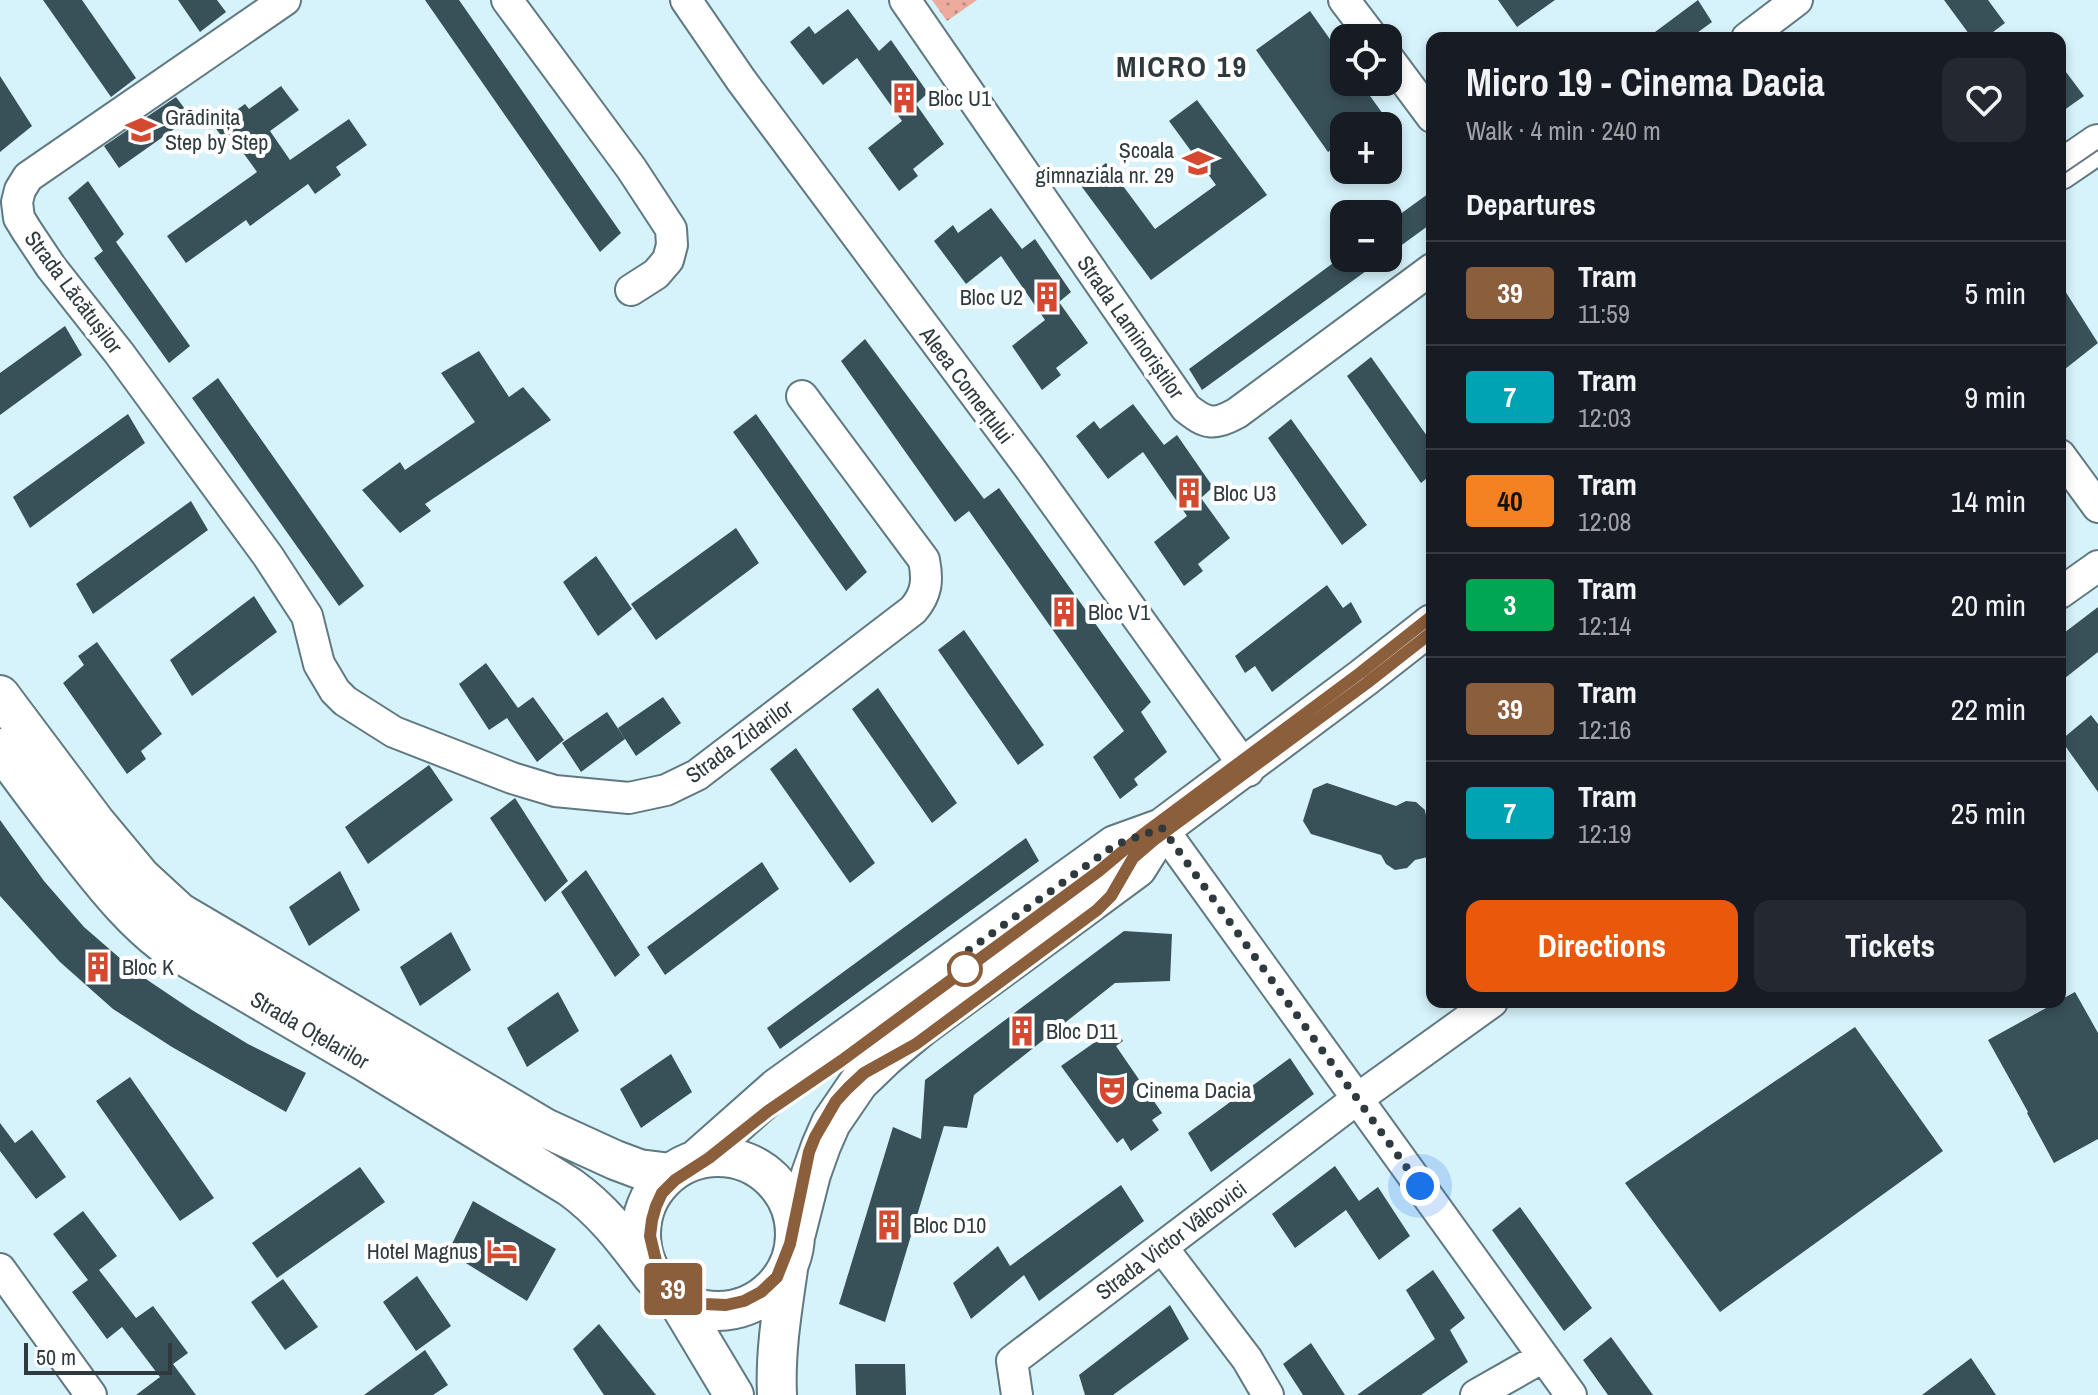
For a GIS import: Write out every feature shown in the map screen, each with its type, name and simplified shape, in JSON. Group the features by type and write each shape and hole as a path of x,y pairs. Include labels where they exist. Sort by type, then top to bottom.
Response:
{"main road":[{"path":"2066,166 2098,144"},
{"path":"734,1395 643,1256 640,1233 644,1210 655,1190 777,1088 1115,845 1162,828 1246,769 1426,629"},
{"name":"Strada Oțelarilor","path":"0,695 96,823 141,877 179,912 545,1128 639,1169 684,1165"},
{"name":"Strada Oțelarilor","path":"0,748 113,895 151,935 570,1187 586,1198 617,1229 665,1288"},
{"path":"777,1395 780,1327 792,1251 811,1174 831,1123 859,1082 885,1057 1137,868 1162,828"},
{"path":"665,1288 701,1310 727,1312 752,1305 773,1290 792,1251 791,1205 776,1183 755,1166 729,1158 684,1165"}],"street":[{"name":"Strada Lăcătușilor","path":"285,0 28,177 17,202 19,218 51,267 119,353 292,592 307,616 319,664"},
{"path":"507,0 631,168 671,229 672,245 668,260 656,274 631,290"},
{"name":"Aleea Comerțului","path":"686,0 741,80 1038,480 1246,769"},
{"name":"Strada Laminoriștilor","path":"905,0 1186,408 1197,417 1211,423 1223,421 1237,413 1426,273"},
{"path":"1344,0 1362,24"},
{"path":"1755,32 1797,0"},
{"path":"1402,77 1426,109"},
{"name":"Strada Zidarilor","path":"319,664 335,691 345,701 394,732 540,787 629,798 666,790 697,775 913,610 926,589 924,560 802,396"},
{"path":"2066,463 2098,507"},
{"path":"2066,589 2098,566"},
{"path":"1162,828 1571,1395"},
{"name":"Strada Victor Vâlcovici","path":"1017,1395 1012,1361 1357,1099 1484,1008"},
{"path":"1162,1247 1247,1359 1268,1395"},
{"path":"0,1269 91,1395"},
{"path":"1476,1395 1543,1357"}],"shaded area":[{"path":"932,0 977,0 947,21"}],"building":[{"path":"43,0 82,0 136,78 111,97"},
{"path":"178,0 217,0 226,12 200,32"},
{"path":"425,0 459,0 621,233 600,252"},
{"path":"1498,0 1555,0 1517,27"},
{"path":"1698,0 1712,22 1698,32 1655,32"},
{"path":"1944,0 1988,0 2005,23 1993,32 1968,32"},
{"name":"Bloc U1","path":"848,9 879,51 891,40 928,93 916,104 944,144 913,169 918,176 899,191 868,148 902,121 857,58 823,85 790,42 809,26 815,34"},
{"path":"1310,11 1330,39 1330,96 1370,96 1382,112 1330,112 1328,152 1256,50"},
{"path":"2066,72 2084,96 2066,109"},
{"path":"0,76 32,126 0,152"},
{"path":"281,86 299,110 270,131 290,160 349,119 367,145 336,167 341,175 315,194 308,184 250,226 246,220 186,263 167,236 257,172 239,147 233,152 214,126 245,104 249,109"},
{"path":"176,97 191,117 119,168 104,146"},
{"path":"1197,100 1267,195 1151,280 1079,183 1106,163 1155,229 1216,185 1169,121"},
{"path":"88,181 124,234 116,242 190,346 169,363 94,258 103,251 68,198"},
{"path":"1426,195 1426,227 1402,245 1402,213"},
{"name":"Bloc U2","path":"991,208 1022,249 1035,239 1071,292 1059,302 1088,343 1056,368 1061,375 1042,390 1012,346 1045,320 1001,256 966,284 934,241 953,225 958,233"},
{"path":"1330,265 1330,272 1365,272 1202,390 1189,369"},
{"path":"2066,292 2098,343 2066,368"},
{"path":"65,326 82,355 0,415 0,373"},
{"name":"Bloc V1","path":"865,339 984,499 999,488 1151,702 1141,712 1167,752 1134,779 1138,785 1120,799 1093,757 1124,731 969,511 955,522 841,361"},
{"path":"479,351 509,397 523,387 551,420 425,504 431,511 400,533 362,490 400,462 405,470 475,422 441,373"},
{"path":"1371,357 1426,435 1426,479 1421,483 1347,376"},
{"path":"218,378 364,586 339,606 192,398"},
{"name":"Bloc U3","path":"1133,404 1164,445 1177,435 1213,487 1201,498 1230,538 1198,564 1203,571 1184,586 1154,542 1187,516 1143,452 1108,479 1076,436 1094,421 1100,429"},
{"path":"128,414 145,443 30,528 13,497"},
{"path":"756,414 867,572 846,591 733,432"},
{"path":"1291,419 1367,525 1342,545 1268,438"},
{"path":"191,501 208,530 93,614 76,584"},
{"path":"736,528 759,563 656,640 631,604"},
{"path":"596,556 632,609 598,636 563,582"},
{"path":"1327,585 1343,608 1351,602 1362,622 1272,692 1255,666 1245,673 1235,656"},
{"path":"254,596 277,632 192,696 170,660"},
{"path":"2098,607 2098,652 2066,677 2066,631"},
{"path":"964,630 1044,745 1018,765 938,650"},
{"path":"97,642 162,734 141,751 146,759 127,774 63,683 84,665 78,656"},
{"path":"486,663 518,708 533,697 564,740 537,762 507,718 489,730 459,684"},
{"path":"878,688 957,803 932,823 852,709"},
{"path":"663,697 681,723 636,756 618,728"},
{"path":"607,712 625,739 581,772 562,743"},
{"path":"2091,715 2098,724 2098,792 2066,747 2066,736"},
{"path":"796,748 875,863 850,883 770,769"},
{"path":"429,765 453,800 368,864 345,827"},
{"path":"1327,783 1396,806 1406,801 1416,802 1425,810 1426,816 1426,857 1415,860 1407,868 1395,870 1386,864 1381,855 1311,834 1303,821 1313,789"},
{"path":"515,798 568,881 545,902 490,818"},
{"name":"Bloc K","path":"0,820 44,881 84,927 137,973 248,1044 306,1073 286,1112 172,1047 113,1009 60,962 0,896"},
{"path":"1026,838 1039,861 780,1049 767,1028"},
{"path":"762,862 779,889 665,975 647,947"},
{"path":"586,870 640,955 615,977 561,892"},
{"path":"340,871 360,910 309,946 289,907"},
{"path":"1124,931 1172,934 1170,981 1115,983 974,1095 967,1128 944,1126 885,1322 839,1304 893,1127 921,1139 925,1080"},
{"path":"451,932 471,970 420,1006 400,967"},
{"path":"558,992 579,1031 527,1067 507,1028"},
{"path":"2075,992 2098,1033 2098,1139 2054,1163 1988,1040 2046,1008 2066,1008 2066,997"},
{"path":"1855,1027 1943,1151 1720,1312 1625,1183"},
{"name":"Cinema Dacia","path":"1115,1028 1123,1041 1116,1046 1162,1113 1152,1120 1159,1130 1131,1151 1123,1138 1117,1143 1061,1066"},
{"path":"671,1054 692,1092 641,1128 620,1089"},
{"path":"1290,1058 1314,1094 1211,1172 1188,1133"},
{"path":"130,1077 214,1198 180,1221 96,1101"},
{"path":"0,1123 15,1143 32,1130 66,1177 36,1199 0,1151"},
{"path":"1335,1166 1359,1201 1378,1187 1410,1236 1379,1260 1346,1210 1295,1248 1272,1214"},
{"path":"360,1167 385,1202 277,1278 252,1243"},
{"path":"1121,1185 1144,1221 1039,1301 1024,1275 971,1319 953,1283 998,1246 1010,1266"},
{"name":"Hotel Magnus","path":"473,1201 556,1249 527,1301 448,1252"},
{"path":"1520,1207 1592,1308 1564,1331 1492,1230"},
{"path":"83,1211 117,1256 99,1270 136,1318 153,1306 188,1353 173,1364 196,1395 136,1395 160,1377 122,1327 107,1339 72,1292 88,1280 53,1234"},
{"path":"1433,1270 1465,1318 1450,1330 1468,1362 1421,1395 1357,1395 1435,1339 1406,1290"},
{"path":"417,1276 451,1326 416,1351 383,1302"},
{"path":"283,1279 318,1327 285,1350 251,1302"},
{"path":"1170,1305 1189,1339 1113,1395 1085,1395 1079,1375"},
{"path":"599,1324 656,1395 604,1395 573,1349"},
{"path":"1611,1337 1653,1395 1608,1395 1583,1360"},
{"path":"1311,1343 1345,1395 1303,1395 1283,1364"},
{"path":"425,1350 448,1385 433,1395 364,1395"},
{"path":"1971,1358 1996,1395 1922,1395"},
{"path":"855,1364 905,1364 906,1395 856,1395"}],"tram line":[{"path":"2066,172 2098,150"},
{"path":"1426,621 1142,835 1099,871 675,1180 662,1193 656,1206 650,1236 657,1265 669,1286 681,1296 705,1304 726,1305 744,1301 761,1292 777,1277 790,1244 809,1152 815,1137 836,1101 848,1088 864,1073 916,1044 1097,910 1118,886 1133,858 1154,840 1426,637"},
{"name":"39","path":"1426,621 1142,835 1099,871 675,1180 662,1193 656,1206 650,1236 657,1265 669,1286 681,1296 705,1304 726,1305 744,1301 761,1292 777,1277 790,1244 805,1169 815,1137 836,1101 848,1088 864,1073 916,1044 1097,910 1118,886 1133,858 1154,840 1426,637"}],"place":[{"name":"Bloc U1","path":"904,98"},
{"name":"Grădinița Step by Step","path":"141,130"},
{"name":"Școala gimnaziala nr. 29","path":"1198,163"},
{"name":"Bloc U2","path":"1047,297"},
{"name":"Bloc U3","path":"1189,493"},
{"name":"Bloc V1","path":"1064,612"},
{"name":"Bloc K","path":"98,967"},
{"name":"Bloc D11","path":"1022,1031"},
{"name":"Cinema Dacia","path":"1112,1090"},
{"name":"Bloc D10","path":"889,1225"},
{"name":"Hotel Magnus","path":"502,1251"}],"district":[{"name":"MICRO 19","path":"1182,66"}],"route":[{"path":"965,969 948,965 1115,845 1162,828 1420,1186"}]}
